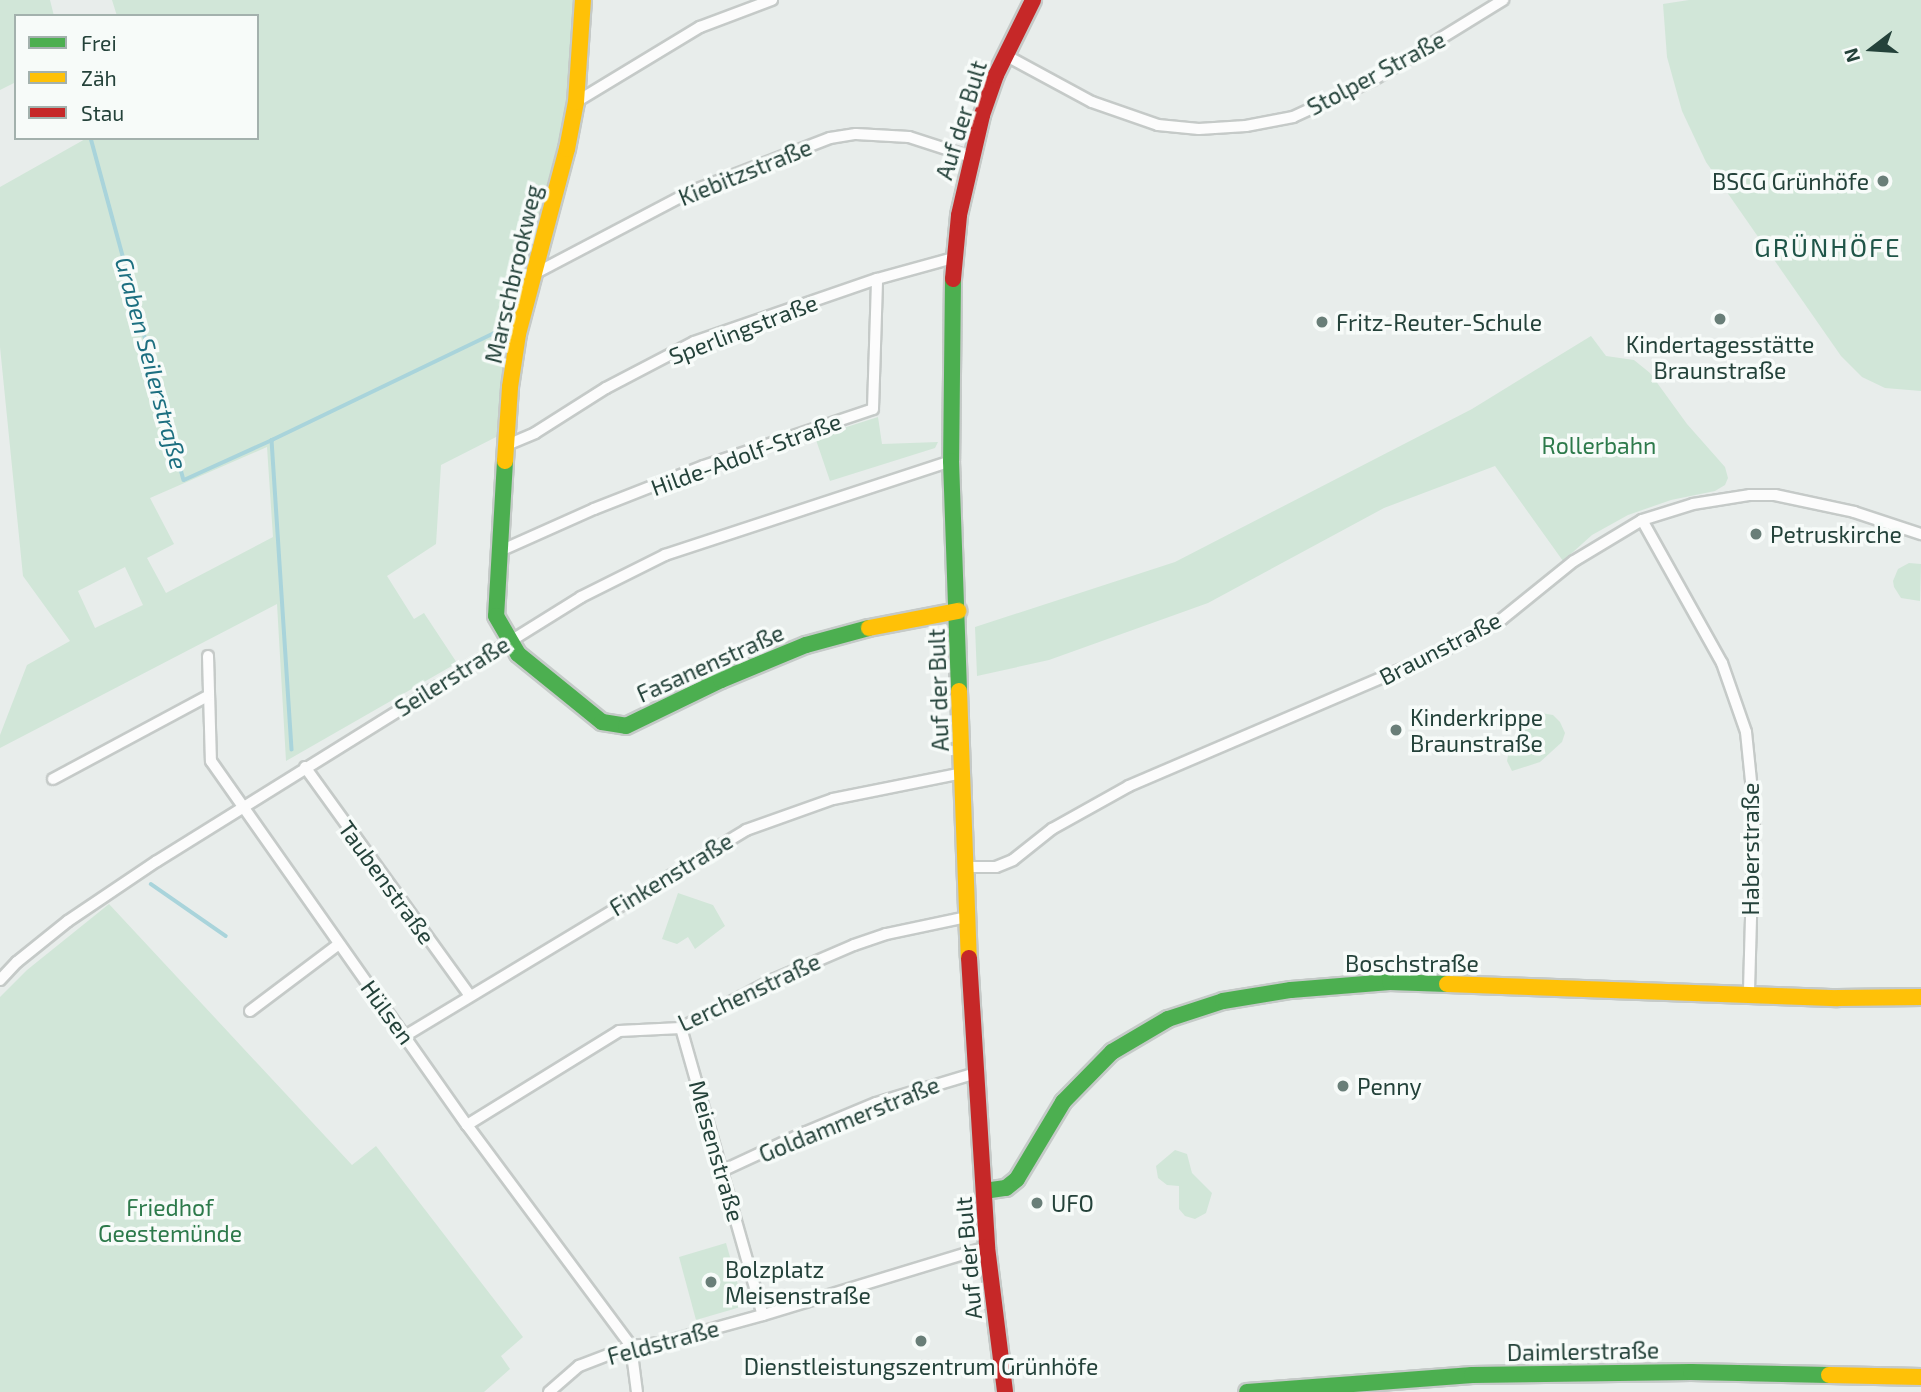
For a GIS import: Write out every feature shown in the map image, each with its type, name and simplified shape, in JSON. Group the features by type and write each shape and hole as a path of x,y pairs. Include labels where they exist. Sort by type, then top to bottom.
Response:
{"street":[{"name":"Marschbrookweg","path":"508,640 496,616 514,361 532,275 567,149 576,102 583,0"},
{"path":"576,102 700,27 772,0"},
{"name":"Auf der Bult","path":"1005,1392 987,1247 967,917 951,461 953,258 971,157 982,115 1005,55 1033,0"},
{"name":"Stolper Straße","path":"1005,55 1092,102 1158,125 1199,130 1246,127 1293,117 1373,80 1503,0"},
{"name":"Kiebitzstraße","path":"532,275 690,192 830,138 856,134 909,138 971,157"},
{"name":"Sperlingstraße","path":"507,445 535,433 606,388 694,342 877,279 953,258"},
{"name":"Hilde-Adolf-Straße","path":"500,551 594,509 704,466 873,409 877,279"},
{"name":"Seilerstraße","path":"0,980 17,962 68,921 305,766 581,597 665,555 951,461"},
{"name":"Braunstraße","path":"966,867 996,867 1013,860 1052,829 1129,786 1435,655 1502,619 1574,561 1642,520 1693,504 1750,495 1774,495 1854,512 1921,534"},
{"name":"Haberstraße","path":"1642,520 1722,663 1746,732 1754,811 1749,994"},
{"name":"Fasanenstraße","path":"508,640 518,654 602,722 626,726 721,680 806,645 901,620 958,611"},
{"name":"Hülsen","path":"208,656 211,761 467,1125 631,1346"},
{"path":"53,779 208,696"},
{"name":"Taubenstraße","path":"305,766 470,996"},
{"name":"Finkenstraße","path":"405,1036 746,830 833,799 963,773"},
{"name":"Lerchenstraße","path":"467,1125 620,1031 681,1028 775,979 854,945 886,934 967,917"},
{"path":"250,1011 339,944"},
{"name":"Boschstraße","path":"984,1191 1006,1188 1017,1179 1063,1102 1112,1052 1142,1033 1195,1008 1291,990 1390,982 1838,998 1921,997"},
{"name":"Meisenstraße","path":"681,1028 724,1170 763,1315"},
{"name":"Goldammerstraße","path":"724,1170 806,1132 876,1104 976,1073"},
{"name":"Feldstraße","path":"549,1392 579,1366 631,1346 661,1343 763,1315 987,1247"},
{"path":"631,1346 637,1392"},
{"name":"Daimlerstraße","path":"1247,1392 1472,1374 1691,1372 1921,1377"}],"green space":[{"path":"0,0 50,0 54,14 14,14 14,83 0,90"},
{"path":"112,0 577,0 571,92 512,330 502,434 441,465 436,544 387,576 414,619 424,613 457,663 286,761 277,604 0,748 0,735 27,665 70,641 23,576 0,347 0,187 83,140 259,140 259,14 116,14","holes":["267,447 273,537 166,593 147,558 174,544 150,498","125,567 143,605 95,628 78,591"]},
{"path":"1689,0 1921,0 1921,391 1885,388 1862,377 1841,356 1706,162 1682,111 1667,57 1663,4"},
{"name":"Rollerbahn","path":"1591,336 1606,356 1634,360 1650,373 1687,424 1725,467 1728,478 1725,485 1715,491 1671,500 1628,515 1592,535 1563,561 1495,466 1384,508 1208,603 1049,660 977,676 975,627 1175,562 1472,409"},
{"path":"878,417 882,444 938,442 935,448 830,481 815,437"},
{"path":"1909,563 1921,564 1920,601 1901,598 1894,587 1893,581 1898,569"},
{"path":"1541,713 1553,715 1560,722 1565,733 1562,742 1540,762 1512,771 1507,761 1509,750 1531,719"},
{"path":"678,893 713,905 725,926 695,949 688,937 677,944 662,939"},
{"name":"Friedhof Geestemünde","path":"109,904 352,1165 376,1146 523,1337 501,1356 510,1369 484,1392 0,1392 0,997 27,970"},
{"path":"1175,1150 1187,1154 1192,1173 1212,1193 1206,1213 1195,1219 1185,1216 1179,1209 1179,1186 1167,1185 1158,1178 1156,1166"},
{"name":"Bolzplatz Meisenstraße","path":"726,1243 744,1306 696,1320 679,1257"}],"waterway":[{"name":"Graben Seilerstraße","path":"92,140 184,480 272,440 292,749"},
{"path":"272,440 505,328"},
{"path":"151,884 226,936"}],"traffic: fast":[{"path":"953,279 951,461 959,691"},
{"path":"505,461 496,616 518,654 602,722 626,726 721,680 806,645 869,628"},
{"path":"984,1191 1006,1188 1017,1179 1063,1102 1112,1052 1168,1019 1223,1001 1291,990 1390,982 1447,984"},
{"path":"1247,1392 1472,1375 1691,1372 1829,1375"}],"traffic: slow":[{"path":"505,461 510,387 518,334 567,149 576,102 583,0"},
{"path":"869,628 958,611"},
{"path":"959,691 969,958"},
{"path":"1447,984 1838,998 1921,997"},
{"path":"1829,1375 1921,1377"}],"traffic: jam":[{"path":"953,279 959,215 982,115 996,75 1033,0"},
{"path":"969,958 987,1247 1005,1392"}],"place":[{"name":"BSCG Grünhöfe","path":"1883,181"},
{"name":"Kindertagesstätte Braunstraße","path":"1720,319"},
{"name":"Fritz-Reuter-Schule","path":"1322,322"},
{"name":"Petruskirche","path":"1756,534"},
{"name":"Kinderkrippe Braunstraße","path":"1396,730"},
{"name":"Penny","path":"1343,1086"},
{"name":"UFO","path":"1037,1203"},
{"name":"Bolzplatz Meisenstraße","path":"711,1282"},
{"name":"Dienstleistungszentrum Grünhöfe","path":"921,1341"}],"district":[{"name":"GRÜNHÖFE","path":"1828,247"}]}
